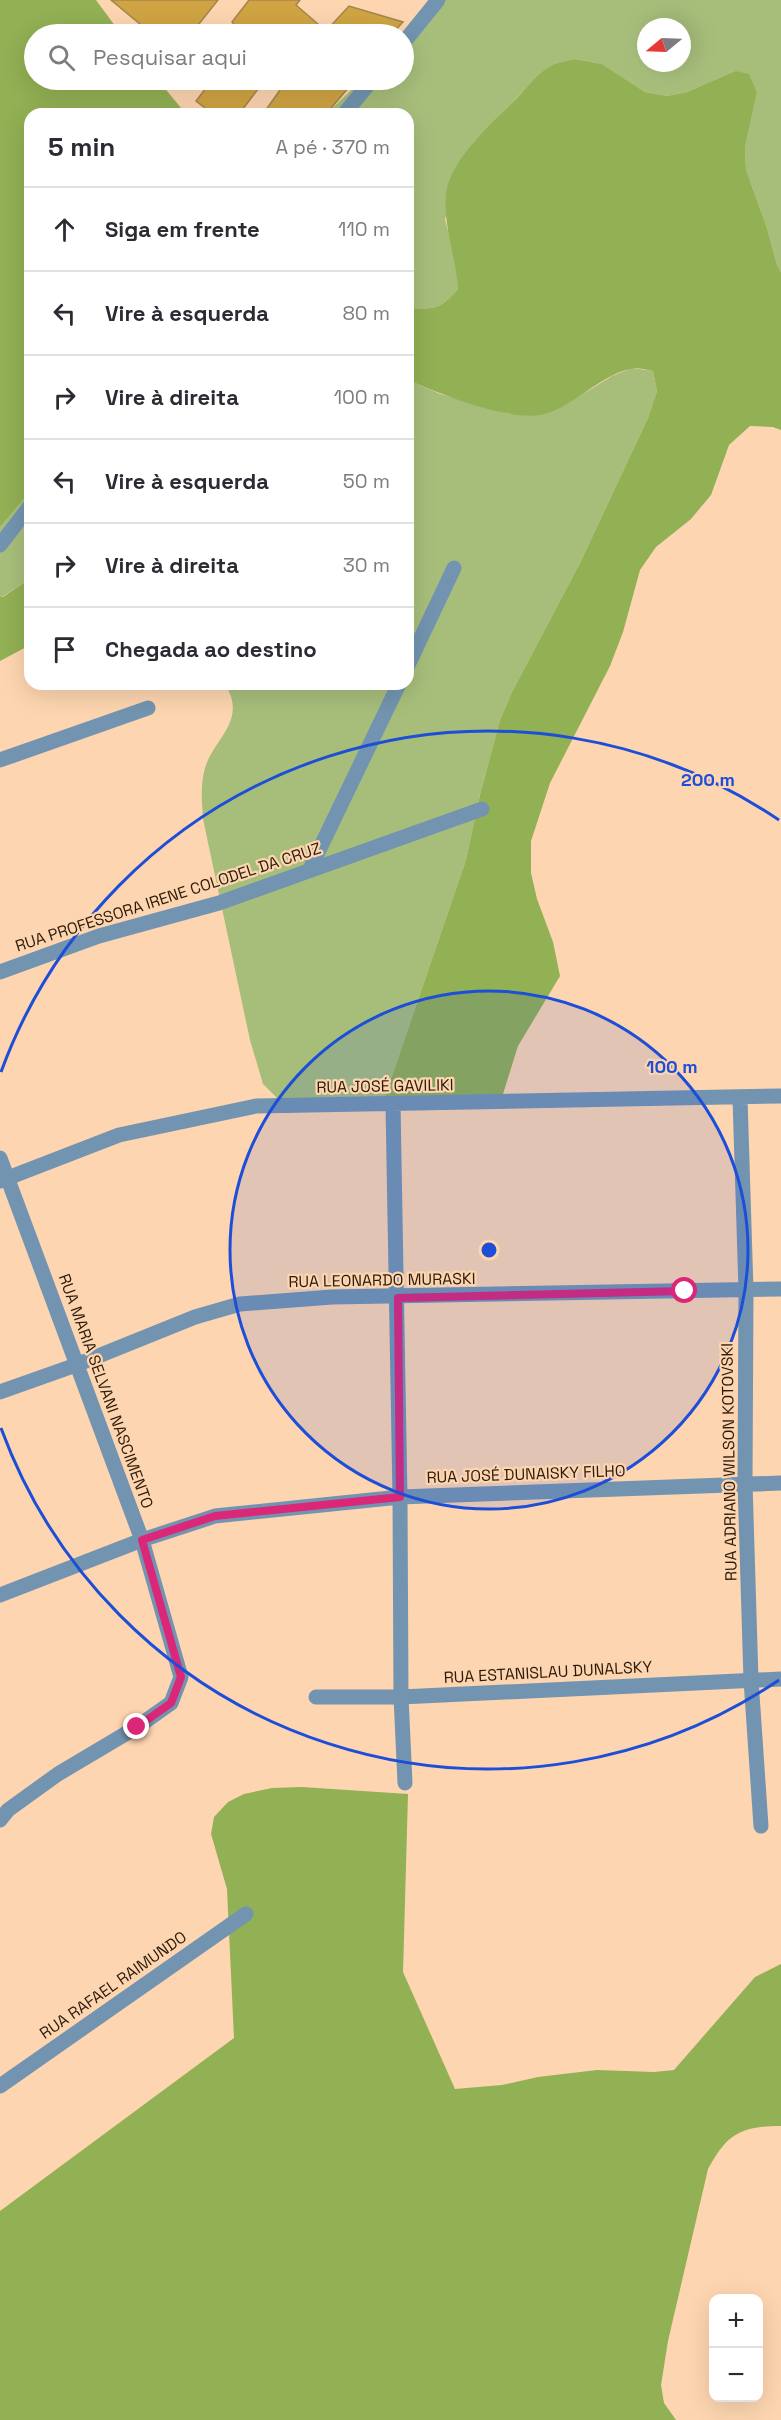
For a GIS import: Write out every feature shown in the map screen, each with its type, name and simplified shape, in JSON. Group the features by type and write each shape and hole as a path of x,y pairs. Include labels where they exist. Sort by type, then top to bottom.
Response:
{"street":[{"path":"414,30 438,0"},
{"path":"349,108 364,90"},
{"path":"0,545 24,514"},
{"path":"414,651 454,568"},
{"path":"309,871 396,690"},
{"path":"0,760 148,708"},
{"name":"RUA PROFESSORA IRENE COLODEL DA CRUZ","path":"0,972 99,936 219,903 482,809"},
{"name":"RUA JOSÉ GAVILIKI","path":"4,1179 119,1135 256,1106 781,1096"},
{"name":"RUA ADRIANO WILSON KOTOVSKI","path":"740,1098 746,1290 745,1483 752,1680 761,1826"},
{"path":"393,1104 398,1298 400,1697 405,1783"},
{"name":"RUA MARIA SELVANI NASCIMENTO","path":"0,1158 4,1179 142,1540 181,1677 171,1703 137,1727 58,1774 8,1810 0,1820"},
{"name":"RUA LEONARDO MURASKI","path":"0,1392 76,1365 195,1317 240,1304 332,1297 398,1298 781,1289"},
{"name":"RUA JOSÉ DUNAISKY FILHO","path":"0,1595 142,1540 215,1516 400,1497 781,1483"},
{"name":"RUA ESTANISLAU DUNALSKY","path":"316,1697 400,1697 781,1679"},
{"name":"RUA RAFAEL RAIMUNDO","path":"0,2086 246,1914"}],"green space":[{"path":"0,0 96,0 114,24 24,24 24,90 166,90 181,108 24,108 24,499 0,527"},
{"path":"433,0 781,0 781,272 746,170 745,147 757,93 735,71 687,92 667,96 645,92 602,64 575,59 552,66 535,79 473,143 445,219 457,268 458,289 441,305 414,308 414,108 332,108 351,90 414,90 414,25"},
{"path":"575,59 602,64 645,92 667,96 687,92 735,71 749,74 757,93 745,147 746,170 781,272 781,430 773,427 750,426 729,445 711,495 691,519 656,547 640,570 623,632 610,666 550,783 531,841 531,873 537,899 553,942 560,976 518,1046 503,1094 383,1102 466,860 500,720 512,692 580,563 648,418 657,391 653,371 630,369 608,378 556,410 531,416 476,406 414,382 414,308 441,305 458,289 446,206 449,181 473,142 538,76 553,65"},
{"path":"632,368 653,371 657,391 648,418 580,563 512,692 500,720 466,860 383,1102 281,1102 263,1084 250,1040 203,819 203,775 209,757 227,729 233,709 228,690 414,690 414,383 440,394 510,414 567,404 612,376"},
{"path":"24,499 24,583 2,597 0,597 0,527"},
{"path":"24,583 24,648 0,661 0,597"},
{"path":"302,1787 408,1794 403,1972 455,2089 502,2085 538,2077 597,2070 654,2072 674,2070 755,1977 781,1964 781,2126 755,2128 736,2134 722,2148 708,2169 668,2341 661,2385 664,2403 676,2420 0,2420 0,2211 234,2038 227,1889 211,1834 214,1817 228,1802 244,1794 272,1788"}],"building":[{"path":"111,0 218,0 199,24 140,24"},
{"path":"249,0 300,0 296,5 318,24 234,24 232,22"},
{"path":"349,6 403,22 401,24 332,24"},
{"path":"204,90 257,90 244,108 205,108 196,101"},
{"path":"280,90 346,90 331,108 267,108"}],"route":[{"path":"137,1727 171,1703 181,1677 142,1540 215,1516 400,1497 398,1298 685,1291"}]}
